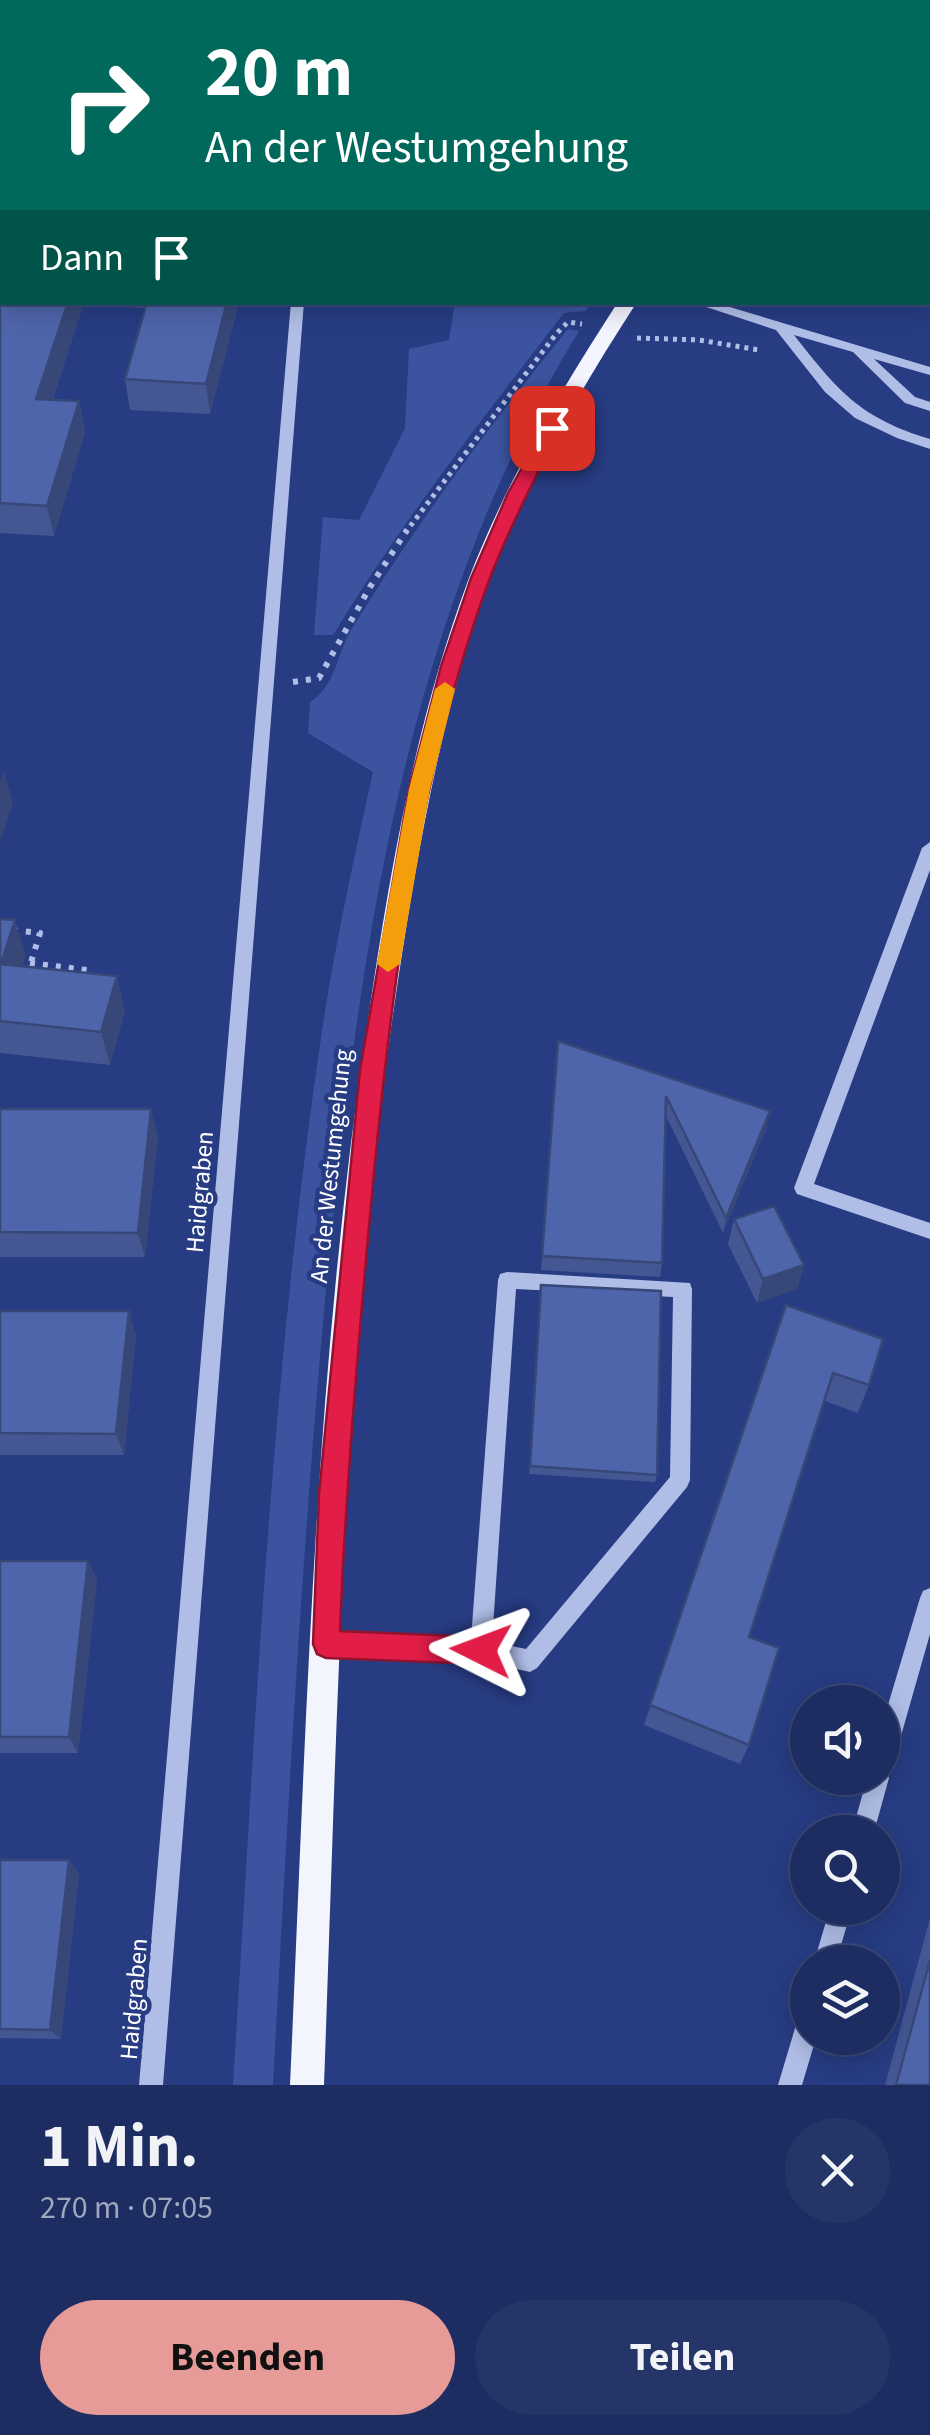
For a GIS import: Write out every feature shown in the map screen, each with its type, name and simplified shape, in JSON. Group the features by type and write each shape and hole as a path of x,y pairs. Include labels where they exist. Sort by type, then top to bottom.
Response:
{"main road":[{"name":"An der Westumgehung","path":"307,2085 332,1494 371,1070 419,789 451,666 488,560 518,493 570,396 626,305"}],"street":[{"name":"Haidgraben","path":"151,2085 298,305"},
{"path":"705,305 930,371"},
{"path":"782,330 839,400 864,420 930,444"},
{"path":"859,352 910,400 930,407"},
{"path":"930,848 803,1188 930,1231"},
{"path":"326,1644 481,1650 530,1661 680,1480 683,1289 507,1280 481,1650"},
{"path":"900,1702 930,1598"},
{"path":"790,2085 799,2055"}],"path":[{"path":"319,678 366,587 447,474 568,322"},
{"path":"636,338 700,340 778,353 793,343"},
{"path":"0,929 40,933 24,981"},
{"path":"30,963 94,970"}],"shaded area":[{"path":"455,305 590,305 585,311 564,313 415,511 333,635 314,635 323,517 359,520 405,428 409,349 449,340"},
{"path":"568,329 579,331 518,443 469,559 429,678 397,800 372,924 338,1175 316,1399 273,2085 233,2085 266,1557 289,1294 327,998 373,772 308,733 310,702 325,688 351,630 428,513"}],"building":[{"path":"0,305 67,305 36,399 79,401 47,506 0,503"},
{"path":"146,305 226,305 206,384 125,379"},
{"path":"0,919 15,920 1,964 117,976 101,1032 0,1021"},
{"path":"558,1041 770,1111 726,1218 666,1096 662,1263 542,1256"},
{"path":"0,1109 151,1109 138,1233 0,1232"},
{"path":"774,1206 804,1265 763,1279 734,1219"},
{"path":"541,1285 661,1291 657,1475 530,1466"},
{"path":"786,1305 883,1339 869,1385 833,1373 749,1637 779,1648 749,1745 650,1705"},
{"path":"0,1311 129,1311 116,1434 0,1433"},
{"path":"0,1561 88,1561 69,1737 0,1737"},
{"path":"0,1860 69,1860 50,2030 0,2029"},
{"path":"930,1960 930,2085 896,2085"}],"slow traffic":[{"path":"388,964 419,789 445,689"}],"route":[{"path":"481,1650 326,1644 332,1494 371,1070 419,789 451,666 481,578 552,428"}]}
